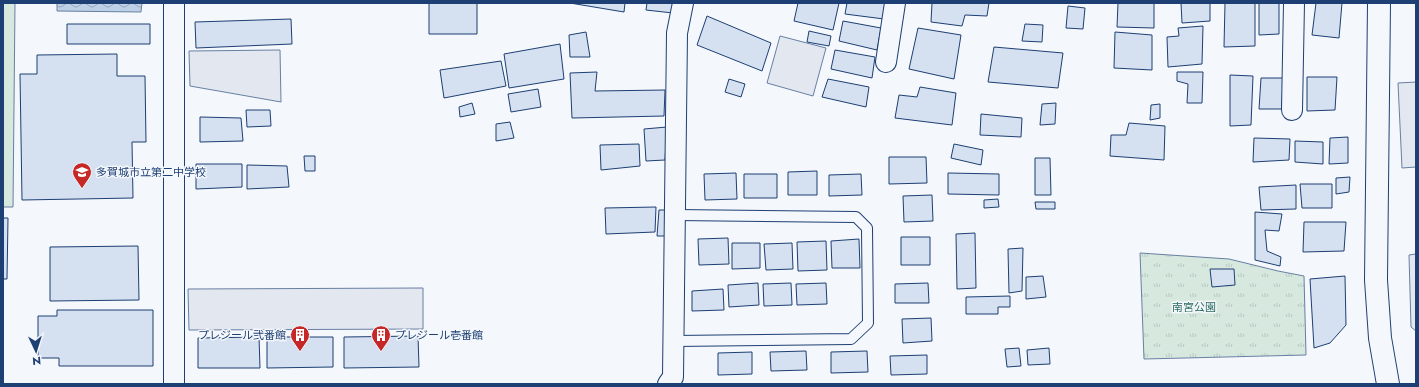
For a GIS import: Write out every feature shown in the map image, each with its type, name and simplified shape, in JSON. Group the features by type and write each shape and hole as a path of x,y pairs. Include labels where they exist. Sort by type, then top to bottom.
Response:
{"street":[{"path":"174,3 174,384"},
{"path":"668,384 673,377 674,341 677,33 683,3"},
{"path":"886,62 895,3"},
{"path":"1292,110 1294,3"},
{"path":"1380,3 1376,280 1380,338 1388,384"}],"lane":[{"path":"674,341 851,339 868,323 867,228 856,217 675,215"}],"green space":[{"path":"3,3 15,3 13,207 3,207"},
{"name":"南宮公園","path":"1140,253 1229,259 1304,276 1306,355 1144,359"}],"shaded area":[{"path":"780,36 826,48 813,96 767,83"},
{"path":"280,50 281,102 190,86 189,51"},
{"path":"1416,82 1416,167 1402,168 1398,83"},
{"path":"1416,254 1416,331 1411,327 1409,255"},
{"path":"423,288 423,329 189,330 188,289"}],"water":[{"path":"57,3 142,3 141,12 57,11"}],"building":[{"path":"429,3 477,3 477,34 429,34"},
{"path":"570,3 625,3 624,12"},
{"path":"647,3 674,3 673,13 646,10"},
{"path":"798,3 839,3 833,30 794,21"},
{"path":"847,3 886,3 884,19 845,14"},
{"path":"932,3 989,3 987,16 965,15 962,26 931,22"},
{"path":"1118,3 1154,3 1154,28 1117,27"},
{"path":"1181,3 1210,3 1210,21 1182,23"},
{"path":"1225,3 1255,3 1255,46 1224,47"},
{"path":"1259,3 1279,3 1279,34 1259,35"},
{"path":"1316,3 1342,3 1339,38 1312,35"},
{"path":"1068,6 1085,8 1083,29 1066,28"},
{"path":"707,16 771,43 762,71 697,45"},
{"path":"291,19 292,44 196,48 195,22"},
{"path":"843,21 881,28 877,50 839,41"},
{"path":"67,24 150,24 150,44 67,44"},
{"path":"1025,24 1043,25 1042,42 1022,41"},
{"path":"1203,26 1202,64 1168,67 1167,37 1179,36 1178,28"},
{"path":"918,28 961,35 954,79 909,69"},
{"path":"809,31 831,36 829,46 807,42"},
{"path":"586,32 590,57 570,57 569,35"},
{"path":"1115,32 1152,35 1152,70 1114,68"},
{"path":"560,44 564,79 509,88 504,54"},
{"path":"994,47 1063,53 1058,88 988,82"},
{"path":"835,50 875,57 872,78 831,69"},
{"path":"117,54 117,76 145,76 146,142 132,142 133,198 22,200 20,74 37,74 37,55"},
{"path":"501,61 506,86 444,98 440,70"},
{"path":"597,72 595,91 665,90 664,116 572,118 570,73"},
{"path":"1177,72 1203,72 1202,103 1187,103 1188,84 1177,81"},
{"path":"1230,75 1253,76 1251,125 1230,126"},
{"path":"1307,77 1337,77 1335,110 1307,111"},
{"path":"1261,78 1283,78 1282,109 1259,109"},
{"path":"729,79 745,84 741,97 725,92"},
{"path":"828,79 869,87 866,107 822,97"},
{"path":"920,87 956,93 952,125 895,118 899,95 917,97"},
{"path":"538,89 541,107 511,112 508,94"},
{"path":"472,103 475,114 460,117 459,107"},
{"path":"1056,103 1055,124 1040,125 1042,104"},
{"path":"1160,104 1160,118 1150,120 1151,105"},
{"path":"246,110 270,110 271,126 247,127"},
{"path":"981,114 1022,118 1021,137 980,135"},
{"path":"200,117 241,118 243,141 200,142"},
{"path":"510,122 514,138 496,141 496,124"},
{"path":"1129,123 1165,126 1164,160 1110,156 1111,135 1126,135"},
{"path":"667,127 665,160 646,161 644,129"},
{"path":"1348,137 1348,163 1329,164 1330,138"},
{"path":"1254,138 1290,139 1289,160 1253,162"},
{"path":"1295,141 1323,142 1323,164 1295,162"},
{"path":"639,144 640,166 601,170 600,145"},
{"path":"954,144 983,150 981,165 951,158"},
{"path":"304,156 315,156 315,171 305,171"},
{"path":"889,157 926,157 927,183 889,184"},
{"path":"1035,158 1050,158 1051,195 1035,195"},
{"path":"196,164 242,164 242,187 196,189"},
{"path":"247,165 287,166 289,187 247,189"},
{"path":"817,171 817,195 788,195 788,172"},
{"path":"736,173 737,199 705,200 704,174"},
{"path":"948,173 999,174 999,195 948,194"},
{"path":"744,174 777,174 777,198 744,198"},
{"path":"861,174 862,195 829,196 829,175"},
{"path":"1350,177 1349,192 1336,194 1336,178"},
{"path":"1300,184 1332,184 1332,208 1302,208"},
{"path":"1296,185 1296,209 1261,210 1259,187"},
{"path":"932,195 933,221 904,222 903,196"},
{"path":"998,199 999,207 984,208 984,200"},
{"path":"1035,202 1055,202 1055,209 1036,209"},
{"path":"656,207 655,232 606,234 605,208"},
{"path":"659,210 669,210 669,236 657,236"},
{"path":"1255,212 1282,214 1279,231 1265,230 1267,251 1281,257 1280,266 1255,260"},
{"path":"3,218 8,218 7,279 3,279"},
{"path":"1304,222 1346,222 1344,251 1303,252"},
{"path":"975,233 976,288 957,289 956,234"},
{"path":"901,237 930,237 930,265 901,265"},
{"path":"728,238 729,264 699,265 698,239"},
{"path":"859,239 860,268 832,268 831,241"},
{"path":"826,241 827,270 798,271 797,242"},
{"path":"732,243 760,243 760,268 732,269"},
{"path":"792,243 793,269 766,270 764,244"},
{"path":"138,246 139,300 50,301 50,247"},
{"path":"1023,248 1022,291 1009,293 1008,249"},
{"path":"1210,269 1234,269 1235,285 1212,287"},
{"path":"1043,276 1046,297 1026,299 1026,277"},
{"path":"1345,276 1346,325 1330,343 1314,348 1310,279"},
{"path":"758,283 759,305 729,307 728,285"},
{"path":"791,283 792,305 764,306 763,284"},
{"path":"826,283 827,304 797,305 796,284"},
{"path":"928,283 929,303 895,303 895,284"},
{"path":"723,289 724,310 692,311 692,291"},
{"path":"1010,296 1010,307 998,307 998,314 966,314 966,297"},
{"path":"57,310 153,310 153,366 59,366 59,358 38,358 38,316 57,316"},
{"path":"931,318 932,341 903,343 902,319"},
{"name":"プレジール壱番館","path":"418,336 419,367 344,368 344,337"},
{"path":"259,337 260,368 198,368 198,338"},
{"name":"プレジール弐番館","path":"267,337 333,337 333,367 267,368"},
{"path":"1019,348 1021,366 1007,367 1005,349"},
{"path":"1049,348 1050,364 1028,365 1027,350"},
{"path":"806,351 807,370 771,371 770,352"},
{"path":"867,351 868,372 831,373 831,352"},
{"path":"752,352 752,374 718,375 718,353"},
{"path":"927,355 927,374 891,375 890,356"}],"place":[{"name":"多賀城市立第二中学校","path":"82,189"},
{"name":"プレジール弐番館","path":"300,352"},
{"name":"プレジール壱番館","path":"381,352"}]}
